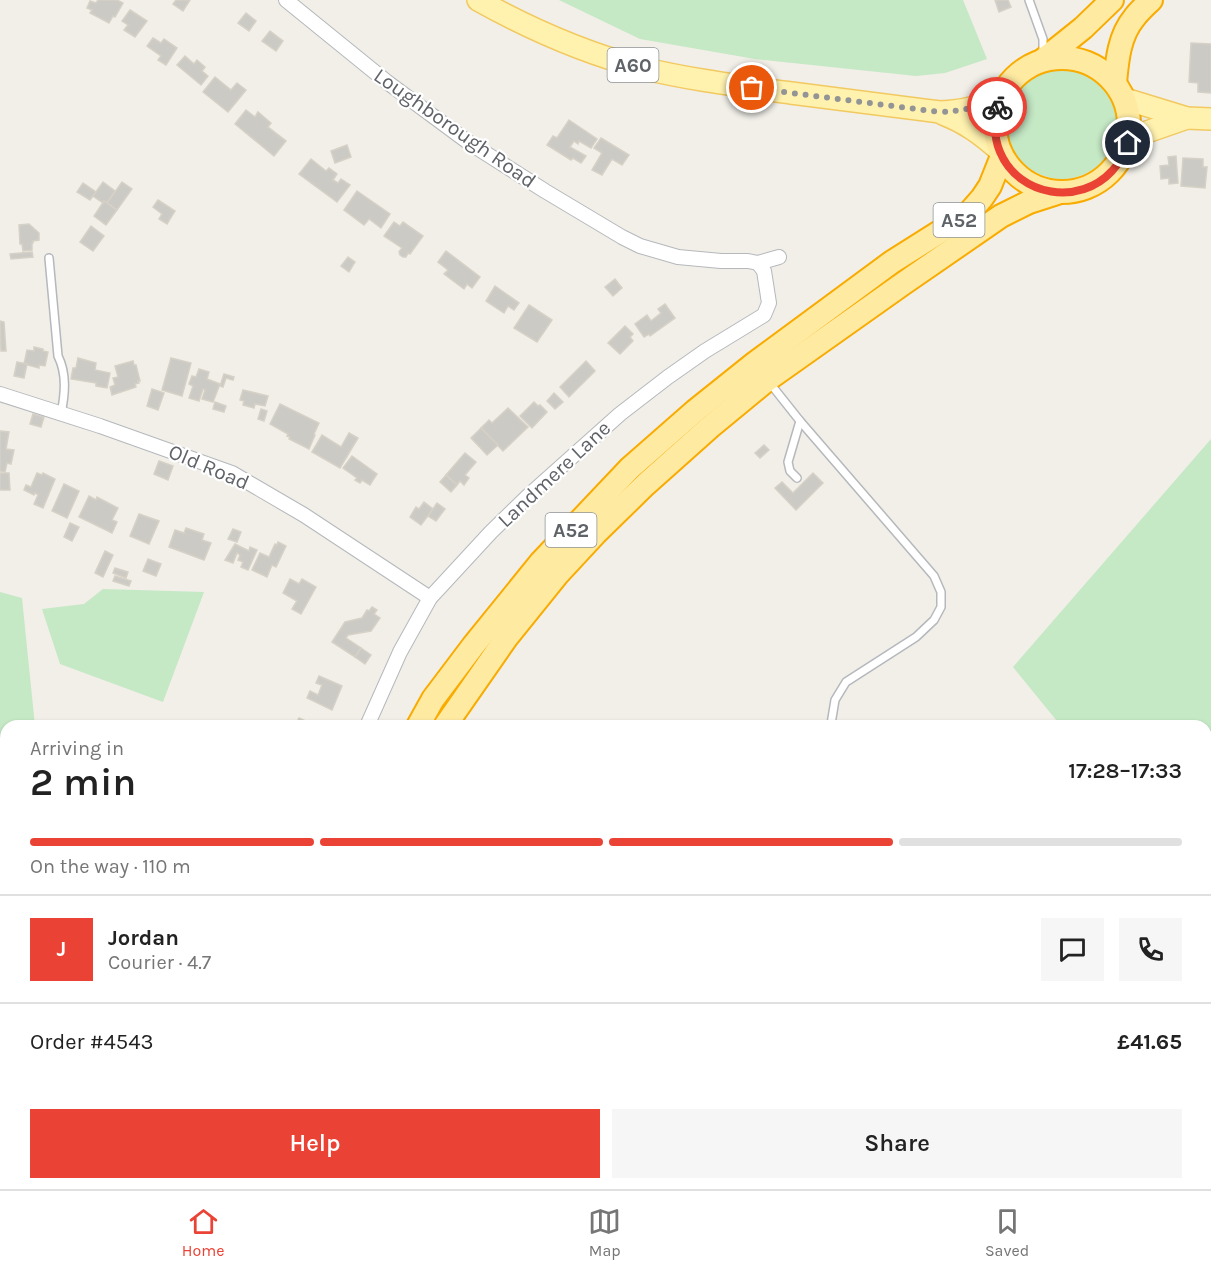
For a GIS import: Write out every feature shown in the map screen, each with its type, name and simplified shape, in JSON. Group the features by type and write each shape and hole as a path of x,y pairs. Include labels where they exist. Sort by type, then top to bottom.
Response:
{"highway":[{"name":"A52","path":"1057,193 1024,182 1012,170 1001,153 995,129 1001,96 1018,74 1043,60 1083,28 1112,0"},
{"name":"A52","path":"449,720 507,637 557,575 645,484 710,427 768,380 1001,216 1029,202 1057,193 1088,188 1101,181 1113,170 1128,143 1130,128 1130,120 1120,91 1117,62 1122,39 1132,19 1151,0"},
{"name":"A52","path":"1043,60 1067,58 1090,64 1104,72 1120,91"},
{"name":"A52","path":"422,720 473,645 534,570 630,468 695,411 755,363 892,262 968,214 990,186 1001,153"}],"main road":[{"name":"A60","path":"478,0 553,38 598,54 641,67 729,85 940,112 961,111 982,106 1001,96"},
{"path":"1120,91 1187,118 1211,119"},
{"name":"A60","path":"940,112 962,121 982,134 1001,153"},
{"path":"1128,143 1141,134 1187,118"}],"street":[{"name":"Loughborough Road","path":"285,0 387,82 468,142 633,243 678,257 758,263"},
{"path":"758,263 779,257"},
{"name":"Landmere Lane","path":"370,720 400,652 430,597 491,532 620,414 705,351 764,315 769,303 764,271 758,263"},
{"name":"Old Road","path":"0,394 100,426 232,473 304,515 430,597"}],"lane":[{"path":"1029,0 1043,39 1043,60"},
{"path":"49,258 58,356 63,366 65,394 61,414"},
{"path":"768,380 800,421 934,576 941,592 941,607 934,620 916,637 846,682 835,700 832,720"},
{"path":"797,478 790,471 788,462 800,421"}],"green space":[{"path":"559,0 963,0 987,59 945,73 916,76 755,59 640,39"},
{"path":"1062,69 1083,73 1101,85 1113,103 1117,124 1113,145 1101,163 1083,175 1062,179 1041,175 1023,163 1011,145 1007,124 1011,103 1023,85 1041,73"},
{"path":"1211,439 1211,720 1056,720 1013,667"},
{"path":"103,589 204,592 163,702 60,664 42,609 84,604"},
{"path":"0,592 22,598 34,720 0,720"}],"building":[{"path":"98,0 117,0 123,3 109,23 90,13 92,10 87,8 90,1 96,3"},
{"path":"176,0 190,0 183,11 173,4"},
{"path":"995,0 1008,0 1011,7 999,12"},
{"path":"130,10 147,21 135,37 124,30 128,25 122,21"},
{"path":"246,13 256,21 249,31 238,23"},
{"path":"270,31 283,41 276,51 262,41"},
{"path":"153,38 161,43 164,39 177,48 166,65 158,60 161,56 147,46"},
{"path":"1191,43 1211,44 1211,93 1198,92 1198,83 1189,82"},
{"path":"185,56 194,64 197,60 205,67 202,71 208,76 201,85 177,65"},
{"path":"215,77 231,90 237,83 246,90 228,112 203,92"},
{"path":"246,110 255,117 258,112 271,123 268,127 286,141 274,156 235,124"},
{"path":"569,120 597,139 591,148 579,141 578,144 574,141 570,147 586,156 581,163 573,158 571,160 547,145 553,136 557,138"},
{"path":"601,138 629,155 622,165 612,159 602,175 592,170 602,153 594,148"},
{"path":"347,145 351,157 335,163 331,151"},
{"path":"1176,156 1178,183 1169,184 1169,178 1161,179 1160,166 1169,165 1168,157"},
{"path":"1183,158 1203,159 1203,167 1207,167 1205,188 1181,186"},
{"path":"311,159 326,171 329,168 337,174 333,180 338,183 341,179 350,185 337,202 299,174"},
{"path":"103,182 115,191 107,203 93,196"},
{"path":"122,182 132,189 117,210 107,203"},
{"path":"83,183 96,192 90,200 77,192"},
{"path":"357,191 390,214 381,228 369,219 364,225 344,210"},
{"path":"158,200 175,211 167,224 159,219 162,214 153,207"},
{"path":"104,201 117,210 106,225 94,216"},
{"path":"394,222 400,226 403,222 423,236 406,257 400,255 402,248 384,236"},
{"path":"29,224 39,233 39,240 33,241 32,250 23,251 22,244 20,244 19,225"},
{"path":"91,226 104,236 93,251 80,242"},
{"path":"446,251 480,277 472,288 467,284 464,289 444,274 448,270 438,262"},
{"path":"32,252 33,257 11,259 10,254"},
{"path":"348,257 355,262 349,272 341,266"},
{"path":"615,279 622,288 613,296 605,287"},
{"path":"495,286 519,303 514,310 508,306 504,313 486,301"},
{"path":"665,304 675,318 650,336 649,334 644,337 635,324 647,315 651,321 661,313 658,309"},
{"path":"529,305 552,320 537,342 514,328"},
{"path":"0,321 4,322 6,351 1,351"},
{"path":"625,326 633,334 630,337 633,341 620,354 608,343"},
{"path":"34,347 48,352 45,366 39,365 39,368 24,364 27,350 34,351"},
{"path":"78,358 96,363 95,370 110,373 107,388 96,386 96,383 71,379"},
{"path":"171,358 191,363 182,396 162,390"},
{"path":"133,361 136,365 139,383 135,384 136,387 112,395 110,387 115,385 113,378 118,377 115,366"},
{"path":"586,361 595,371 569,397 560,387"},
{"path":"17,362 27,364 24,378 14,376"},
{"path":"199,369 209,372 207,379 220,384 213,402 202,399 205,390 203,389 199,401 189,398 193,386 189,384 192,376 196,377"},
{"path":"224,374 234,377 233,380 226,378 223,387 220,386"},
{"path":"152,389 164,393 158,410 147,406"},
{"path":"243,390 268,396 265,406 255,404 254,408 243,405 244,401 240,400"},
{"path":"554,393 563,402 555,409 547,401"},
{"path":"215,402 226,406 224,412 213,409"},
{"path":"534,402 547,412 532,428 520,416"},
{"path":"280,404 319,423 309,449 289,439 288,434 270,424"},
{"path":"508,408 528,427 503,451 481,428 489,420 492,423"},
{"path":"261,409 267,411 264,421 258,419"},
{"path":"33,414 44,417 41,427 30,424"},
{"path":"481,428 498,445 487,455 471,438"},
{"path":"0,431 9,432 6,449 14,450 11,464 7,463 5,472 0,471"},
{"path":"349,433 358,438 340,468 312,452 322,435 341,447"},
{"path":"764,445 769,450 760,458 755,453"},
{"path":"465,453 476,462 465,475 469,478 464,485 460,481 457,485 446,475"},
{"path":"352,456 377,474 370,485 362,480 360,483 355,480 357,478 343,468"},
{"path":"159,461 173,466 168,480 154,474"},
{"path":"0,473 9,473 10,490 0,490"},
{"path":"37,473 42,475 43,473 55,479 43,508 34,504 38,495 24,490 26,485 31,487"},
{"path":"813,473 823,483 796,510 775,488 782,482 793,493"},
{"path":"446,475 457,485 451,492 440,482"},
{"path":"64,484 79,491 67,518 52,511"},
{"path":"89,496 96,500 97,497 118,508 112,520 117,522 112,533 79,517"},
{"path":"424,502 433,509 421,525 410,517 416,507 419,509"},
{"path":"437,503 445,509 436,521 428,516"},
{"path":"139,514 159,521 149,544 130,536"},
{"path":"70,523 79,527 72,541 64,537"},
{"path":"186,528 204,534 202,540 211,543 204,560 169,547 175,530 184,533"},
{"path":"233,529 241,532 237,542 228,539"},
{"path":"278,542 286,546 276,567 272,565 267,577 252,570 260,553 269,557"},
{"path":"235,544 249,551 250,547 257,550 248,570 241,567 243,562 238,560 240,555 237,553 233,563 225,560"},
{"path":"105,551 113,555 103,577 95,573"},
{"path":"148,559 161,564 156,576 143,571"},
{"path":"115,568 128,572 126,578 113,573"},
{"path":"115,576 131,581 129,586 113,581"},
{"path":"290,579 299,584 302,579 316,587 301,614 292,609 297,601 283,593"},
{"path":"372,607 377,610 374,614 380,618 371,631 348,635 346,638 361,648 355,657 332,642 345,622 362,618"},
{"path":"361,648 371,655 365,664 355,657"},
{"path":"319,676 342,686 332,710 307,698 310,691 318,695 322,685 316,683"}],"way so far":[{"path":"752,88 940,112 961,111 982,106 1001,96 997,107"}],"route":[{"path":"997,107 996,140 1002,156 1024,182 1040,189 1057,193 1088,188 1101,181 1113,170 1128,143"}]}
